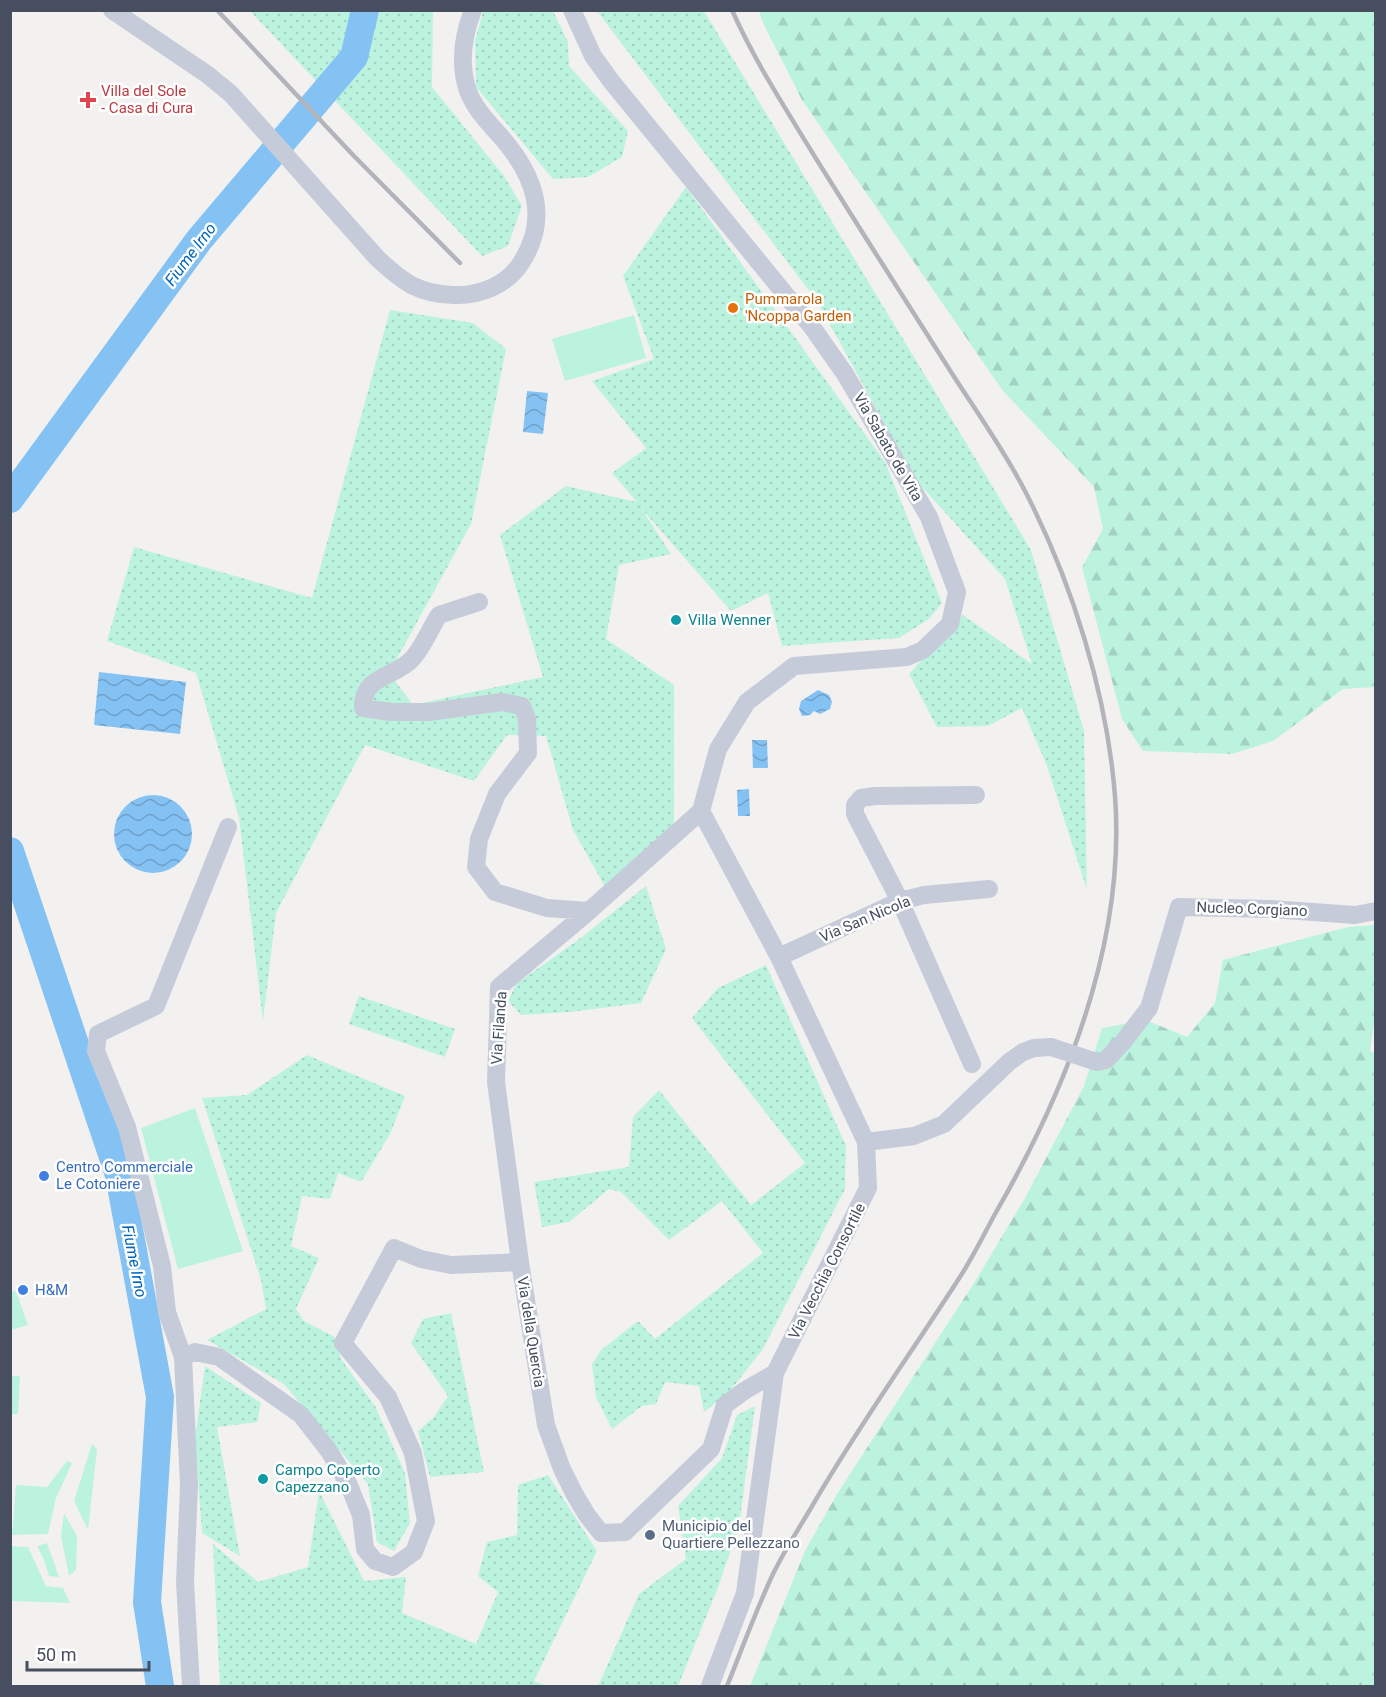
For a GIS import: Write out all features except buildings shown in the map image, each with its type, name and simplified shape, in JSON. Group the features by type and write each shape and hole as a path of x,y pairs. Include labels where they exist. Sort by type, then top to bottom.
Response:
{"street":[{"path":"112,10 208,75 231,94 378,259 410,285 440,294 473,294 492,288 516,271 523,260 536,227 535,192 528,175 474,105 468,90 464,74 464,47 473,10"},
{"name":"Via Sabato de Vita","path":"572,10 593,57 812,327 845,374 929,517 957,592 950,624 923,650 907,657 794,666 747,702 718,748 701,811"},
{"path":"479,602 439,615 412,660 368,686 362,698 363,708 391,712 429,712 502,702 522,706 527,719 528,753 497,794 479,839 476,867 495,892 547,908 589,911"},
{"path":"972,1064 900,901 855,814 855,805 861,798 875,796 976,795"},
{"name":"Via Filanda","path":"520,1262 496,1082 499,987 589,911 701,811"},
{"name":"Via Vecchia Consortile","path":"701,811 779,957 866,1142 868,1188 775,1373 745,1593 710,1686"},
{"path":"192,1686 185,1582 189,1486 183,1357 167,1312 162,1266 127,1127 96,1051 98,1034 156,1006 228,827"},
{"name":"Via San Nicola","path":"779,957 900,901 990,889"},
{"name":"Nucleo Corgiano","path":"866,1142 914,1136 944,1124 1016,1057 1034,1048 1051,1047 1097,1062 1106,1059 1123,1042 1149,1008 1179,907 1271,909 1355,915 1376,911"},
{"name":"Via della Quercia","path":"183,1357 195,1352 219,1357 301,1415 329,1451 348,1483 361,1515 365,1549 375,1562 393,1567 414,1552 426,1521 413,1453 388,1397 343,1343 394,1248 421,1259 451,1265 520,1262 546,1425 575,1495 601,1533 625,1532 711,1449 725,1405 775,1373"}],"green space":[{"path":"250,11 433,11 432,87 504,176 522,206 508,246 482,256"},
{"path":"483,11 553,11 568,42 569,66 628,131 622,157 588,177 553,179 476,87 475,41"},
{"path":"597,11 704,11 1031,550 1084,731 1087,890 1047,766 1022,708 988,726 937,727 909,674 963,615 1032,664 1005,579 915,479 817,301"},
{"path":"759,11 1375,11 1375,687 1343,689 1273,741 1232,754 1143,751 1122,719 1082,567 1103,529 1094,487 1003,391 802,100"},
{"path":"686,187 885,462 942,603 929,619 899,638 782,646 768,593 731,611 641,508 671,554 619,565 606,639 674,685 674,828 607,890 573,830 546,736 507,735 474,781 365,745 276,913 263,1021 239,817 196,673 107,641 134,547 312,598 390,310 473,323 506,349 471,524 389,673 413,705 543,677 500,535 566,486 637,502 612,473 646,448 592,381 654,359 623,276"},
{"path":"634,315 646,358 565,381 552,339"},
{"path":"646,886 666,949 641,1003 570,1012 521,1015 508,1001 516,984 578,940"},
{"path":"1375,925 1376,1009 1370,1051 1376,1054 1375,1686 750,1686 805,1551 837,1494 974,1283 1025,1198 1084,1086 1102,1028 1146,1020 1187,1037 1215,1003 1223,960 1348,927"},
{"path":"766,965 846,1146 845,1189 763,1349 729,1392 704,1412 699,1386 665,1382 656,1404 642,1406 612,1429 596,1397 592,1364 601,1350 638,1321 655,1339 763,1253 722,1201 669,1240 621,1192 609,1189 569,1222 542,1227 534,1182 629,1167 633,1117 659,1090 751,1205 805,1163 692,1018 718,988"},
{"path":"359,996 455,1029 445,1057 349,1024"},
{"path":"307,1055 405,1096 390,1134 361,1182 338,1173 330,1199 302,1196 291,1246 319,1258 296,1309 304,1321 335,1337 341,1359 375,1406 405,1473 410,1523 394,1551 377,1542 368,1484 284,1384 207,1340 266,1309 261,1280 202,1098 247,1095"},
{"path":"195,1108 243,1251 178,1269 141,1128"},
{"path":"16,1291 28,1325 11,1330 11,1292"},
{"path":"451,1313 484,1472 430,1477 418,1431 434,1417 448,1396 411,1343 423,1319"},
{"path":"205,1366 261,1403 257,1422 217,1427 240,1556 202,1533 195,1438"},
{"path":"10,1376 20,1376 18,1414 11,1414"},
{"path":"755,1406 739,1526 717,1590 678,1686 598,1686 639,1594 686,1559 678,1506 722,1458 737,1415"},
{"path":"92,1444 97,1449 88,1530 74,1501"},
{"path":"67,1461 72,1463 56,1498 48,1534 12,1535 16,1485 47,1487"},
{"path":"548,1475 597,1551 534,1681 546,1686 220,1686 213,1544 258,1582 308,1567 319,1491 364,1581 406,1577 402,1613 476,1644 498,1592 478,1576 487,1542 517,1535 518,1485"},
{"path":"64,1513 77,1536 76,1570 69,1576 61,1536"},
{"path":"47,1543 59,1577 49,1576 37,1546"},
{"path":"12,1546 28,1547 46,1586 63,1588 70,1603 11,1601"}],"water":[{"path":"527,391 548,393 543,434 523,432"},
{"path":"99,672 186,682 180,734 94,725"},
{"path":"818,690 829,695 832,702 830,709 820,714 814,711 810,715 802,716 799,709 801,701"},
{"path":"752,740 767,740 768,768 753,768"},
{"path":"749,789 750,816 738,816 737,790"},
{"path":"153,795 168,798 181,806 189,819 192,834 189,849 181,862 168,870 153,873 138,870 125,862 117,849 114,834 117,819 125,806 138,798"}],"waterway":[{"name":"Fiume Irno","path":"10,499 199,240 354,57 365,10"},
{"name":"Fiume Irno","path":"10,851 119,1175 160,1397 147,1602 160,1686"}],"railway":[{"path":"217,10 353,155 460,263"},
{"path":"727,1686 761,1601 782,1557 846,1450 968,1264 1046,1117 1068,1066 1101,960 1111,906 1116,851 1115,796 1104,718 1085,639 1042,526 999,446 782,103 732,10"}],"place":[{"name":"Villa del Sole - Casa di Cura","path":"88,100"},
{"name":"Pummarola 'Ncoppa Garden","path":"733,308"},
{"name":"Villa Wenner","path":"676,620"},
{"name":"Centro Commerciale Le Cotoniere","path":"44,1176"},
{"name":"H&M","path":"23,1290"},
{"name":"Campo Coperto Capezzano","path":"263,1479"},
{"name":"Municipio del Quartiere Pellezzano","path":"650,1535"}]}
